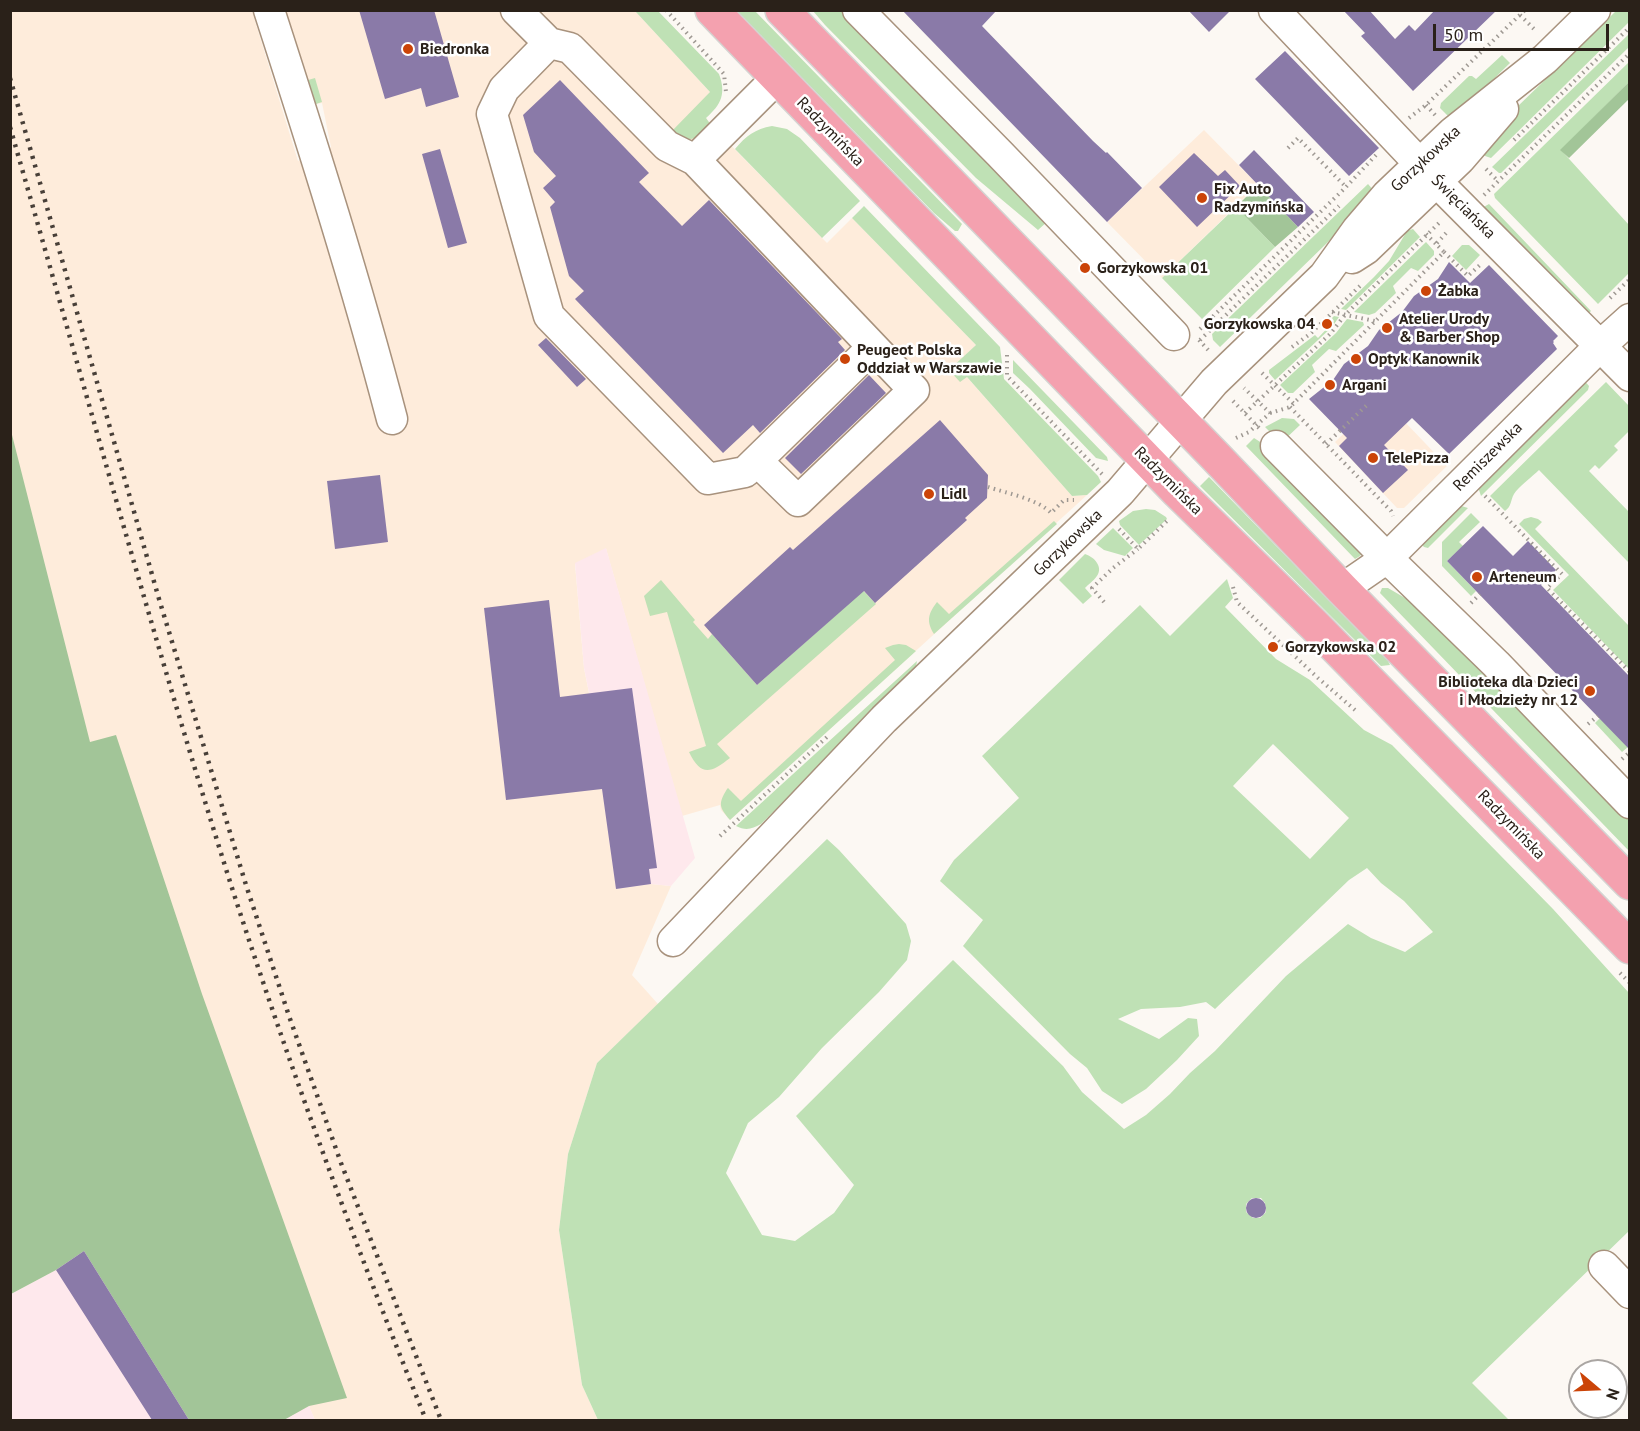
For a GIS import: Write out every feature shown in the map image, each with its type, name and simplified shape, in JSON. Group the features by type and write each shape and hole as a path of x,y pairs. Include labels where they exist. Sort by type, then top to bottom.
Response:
{"main road":[{"name":"Radzymińska","path":"712,10 1148,461 1382,694 1629,947"},
{"path":"782,10 1629,883"},
{"path":"1382,694 1414,663"}],"street":[{"path":"269,10 370,336 392,419"},
{"path":"516,10 549,44 570,48 668,146 695,160 914,390 798,501 757,461"},
{"path":"858,10 1189,341"},
{"name":"Święciańska","path":"1274,10 1428,172 1629,376"},
{"name":"Gorzykowska","path":"673,941 884,719 1105,508 1214,382 1323,276 1387,195 1428,172 1452,133 1543,47 1595,10"},
{"path":"549,44 504,89 492,114 549,316 708,479 745,472 873,347"},
{"path":"695,160 777,78"},
{"name":"Remiszewska","path":"1342,589 1387,558 1629,318"},
{"path":"1276,446 1496,664 1629,803"},
{"path":"1604,1266 1629,1293"}],"path":[{"path":"1404,122 1426,105 1525,10"},
{"path":"1520,15 1543,47"},
{"path":"1507,147 1629,27"},
{"path":"1498,181 1629,53"},
{"path":"1288,148 1298,138 1346,187"},
{"path":"1189,341 1346,187 1377,153"},
{"path":"1482,173 1489,166"},
{"path":"1189,341 1345,201"},
{"path":"1245,413 1330,334 1345,315 1444,217"},
{"path":"1449,230 1436,244 1468,276 1488,257"},
{"path":"1236,438 1249,432 1270,413 1294,404 1444,252"},
{"path":"1285,352 1310,334 1365,281"},
{"path":"1332,312 1375,321"},
{"path":"1189,341 1215,357"},
{"path":"1007,348 1007,376 1108,480"},
{"path":"1260,370 1294,404"},
{"path":"1240,383 1270,413"},
{"path":"1326,444 1367,405"},
{"path":"988,487 1038,504 1051,513 1064,501 1076,500"},
{"path":"1485,496 1562,574 1547,588 1629,672"},
{"path":"1104,603 1092,588 1171,518"},
{"path":"1112,522 1138,549"},
{"path":"1470,604 1480,594"},
{"path":"1551,686 1560,677"},
{"path":"1588,725 1598,716"},
{"path":"720,836 831,734"}],"shaded area":[{"path":"11,11 252,11 298,161 331,147 322,103 316,104 277,11 635,11 710,92 706,118 711,125 827,243 852,218 976,345 949,371 966,376 1072,496 1087,495 730,820 721,810 720,805 682,816 606,549 575,564 584,668 589,693 651,884 671,886 632,975 658,1004 597,1063 568,1154 559,1230 582,1385 598,1420 315,1420 309,1407 284,1420 189,1420 84,1251 56,1270 11,1294"},
{"path":"1204,130 1258,185 1162,278 1107,222"},
{"path":"1381,397 1447,466 1404,508 1397,508 1335,442"},
{"path":"606,548 695,858 671,886 651,884 616,889 584,668 575,563"},
{"path":"84,1251 189,1420 11,1420 11,1294 56,1270"},
{"path":"309,1406 315,1420 284,1420"}],"green space":[{"path":"635,11 658,11 719,74 722,87 721,98 716,108 706,118 711,125 692,139 671,132 710,92"},
{"path":"737,11 755,11 962,224 958,231 934,213"},
{"path":"813,11 845,11 1049,220 1038,230 976,178"},
{"path":"1616,11 1629,11 1629,22 1491,158 1485,156 1480,151 1515,109"},
{"path":"1629,34 1629,47 1501,173 1492,167"},
{"path":"1502,55 1510,63 1452,120 1440,108 1441,103 1469,76 1476,79"},
{"path":"1629,62 1629,82 1561,150 1629,225 1629,273 1598,304 1495,198 1494,194"},
{"path":"315,78 322,102 316,104 312,103 298,83"},
{"path":"1629,82 1629,99 1569,158 1560,150"},
{"path":"772,126 787,129 800,138 860,201 822,238 735,149 751,134"},
{"path":"1368,184 1375,192 1327,243 1220,347 1213,340 1212,334"},
{"path":"1258,185 1298,227 1275,247 1236,207"},
{"path":"1489,204 1591,311 1585,317 1480,209"},
{"path":"864,206 1000,347 1004,379 1098,476 1101,482 1087,495 1072,496 967,377 960,382 949,370 976,345 852,218"},
{"path":"1236,207 1275,247 1202,319 1162,278"},
{"path":"1413,229 1420,237 1346,310 1341,309 1389,261 1407,231"},
{"path":"1426,242 1434,251 1434,255 1418,271 1411,268 1393,286 1396,293 1375,313 1369,315 1354,312"},
{"path":"1462,245 1469,245 1480,255 1466,270 1452,256"},
{"path":"1339,317 1332,327 1275,380 1269,370 1315,335 1318,338 1334,321 1332,318"},
{"path":"1347,319 1363,322 1364,325 1336,351 1329,349 1312,365 1315,372 1293,393 1288,393 1280,385 1336,333"},
{"path":"1013,360 1107,457 1108,461 1096,458 1013,373"},
{"path":"1582,378 1589,386 1588,390 1481,496 1478,487"},
{"path":"1606,382 1629,406 1629,431 1614,446 1618,450 1599,469 1595,465 1589,471 1629,512 1629,563 1539,470 1516,491 1505,511 1490,496"},
{"path":"1282,418 1294,419 1300,425 1281,443 1265,427"},
{"path":"10,427 90,742 116,735 202,994 347,1398 309,1406 284,1420 189,1420 84,1251 56,1270 11,1294"},
{"path":"1254,438 1265,445 1364,550 1360,556 1355,559 1246,446"},
{"path":"1209,477 1390,665 1381,666 1200,486"},
{"path":"1458,505 1468,508 1428,548 1416,539"},
{"path":"1155,510 1167,519 1139,545 1119,521 1133,511"},
{"path":"1471,513 1480,522 1459,542 1463,546 1447,561 1476,591 1471,596 1442,566 1442,542"},
{"path":"1531,517 1542,522 1535,529 1629,626 1629,669 1553,590 1569,575 1519,524"},
{"path":"1054,521 1057,524 934,634 929,618 937,602 949,614"},
{"path":"1113,528 1133,548 1125,556 1104,550 1096,544"},
{"path":"1085,554 1095,560 1099,571 1085,588 1092,596 1083,604 1059,580"},
{"path":"1227,579 1233,598 1225,607 1276,659 1310,680 1364,730 1392,745 1553,909 1629,993 1629,1231 1472,1383 1509,1420 598,1420 582,1385 559,1230 568,1154 597,1063 827,839 906,924 911,941 907,960 879,992 822,1048 779,1097 748,1123 726,1173 762,1235 795,1241 834,1213 854,1185 796,1116 953,960 1063,1066 1082,1092 1124,1129 1146,1115 1170,1094 1215,1051 1286,976 1348,924 1371,938 1405,952 1433,932 1404,901 1381,883 1367,868 1349,880 1215,1009 1206,1002 1180,1007 1141,1009 1118,1019 1159,1039 1188,1018 1197,1019 1199,1036 1146,1089 1122,1104 1102,1091 1087,1068 1070,1054 963,946 983,920 940,881 954,860 1019,798 982,756 1140,605 1170,636","holes":["1273,744 1349,818 1310,859 1233,786","1252,1198 1261,1198 1265,1203 1266,1212 1260,1218 1253,1218 1246,1212 1246,1204"]},
{"path":"661,580 708,639 712,634 757,685 844,608 855,582 876,604 717,744 730,758 717,767 707,770 698,766 689,752 706,746 667,612 650,616 644,596"},
{"path":"1382,588 1388,588 1429,612 1629,818 1629,851 1380,593"},
{"path":"899,644 916,651 730,820 721,805 727,789 741,801 895,660 885,648"},
{"path":"917,661 915,672 761,824 749,829 736,826"},
{"path":"1600,718 1628,747 1622,752 1595,723"}],"building":[{"name":"Biedronka","path":"359,10 434,10 459,97 426,107 421,88 385,99"},
{"path":"902,10 997,10 982,26 1093,141 1142,188 1107,222"},
{"path":"1188,10 1231,10 1209,32"},
{"path":"1343,10 1369,10 1395,39 1409,25 1415,31 1435,10 1497,10 1413,91 1361,36 1365,33"},
{"path":"1285,51 1379,148 1349,176 1255,79"},
{"path":"560,80 649,173 639,182 682,226 709,200 842,339 838,342 845,350 760,433 753,425 723,453 575,299 584,291 569,276 550,207 555,202 543,188 556,176 534,152 523,115"},
{"path":"440,149 467,243 448,248 422,154"},
{"path":"1254,150 1314,212 1298,227 1239,165"},
{"name":"Fix Auto Radzymińska","path":"1194,153 1218,176 1225,170 1240,186 1197,227 1159,187"},
{"path":"1449,262 1470,283 1489,265 1558,336 1553,341 1557,349 1449,454 1412,418 1384,445 1408,470 1383,493 1339,446 1347,438 1309,399 1333,380 1344,364 1368,346 1379,330 1402,312 1414,296 1438,279"},
{"path":"546,338 586,379 577,387 538,345"},
{"path":"869,375 886,393 801,474 785,458"},
{"path":"940,420 988,475 987,498 965,518 967,520 875,603 864,591 757,685 704,625 790,547 793,550"},
{"path":"380,475 388,542 335,549 327,481"},
{"path":"1483,526 1513,556 1528,541 1556,570 1541,585 1629,676 1629,749 1447,561"},
{"path":"549,600 560,697 632,688 657,868 649,869 651,884 616,889 602,789 506,800 484,608"},
{"path":"1256,1198 1263,1201 1266,1208 1263,1215 1256,1218 1249,1215 1246,1208 1249,1201"},
{"path":"84,1251 189,1420 152,1420 56,1270"}],"railway":[{"path":"10,78 159,599 246,885 341,1163 441,1420"},
{"path":"10,127 146,603 232,888 324,1156 426,1420"}],"place":[{"name":"Biedronka","path":"408,49"},
{"name":"Fix Auto Radzymińska","path":"1202,198"},
{"name":"Gorzykowska 01","path":"1085,268"},
{"name":"Żabka","path":"1426,291"},
{"name":"Gorzykowska 04","path":"1327,324"},
{"name":"Atelier Urody & Barber Shop","path":"1387,328"},
{"name":"Peugeot Polska Oddział w Warszawie","path":"845,359"},
{"name":"Optyk Kanownik","path":"1356,359"},
{"name":"Argani","path":"1330,385"},
{"name":"TelePizza","path":"1373,458"},
{"name":"Lidl","path":"929,494"},
{"name":"Arteneum","path":"1477,577"},
{"name":"Gorzykowska 02","path":"1273,647"},
{"name":"Biblioteka dla Dzieci i Młodzieży nr 12","path":"1590,691"}]}
